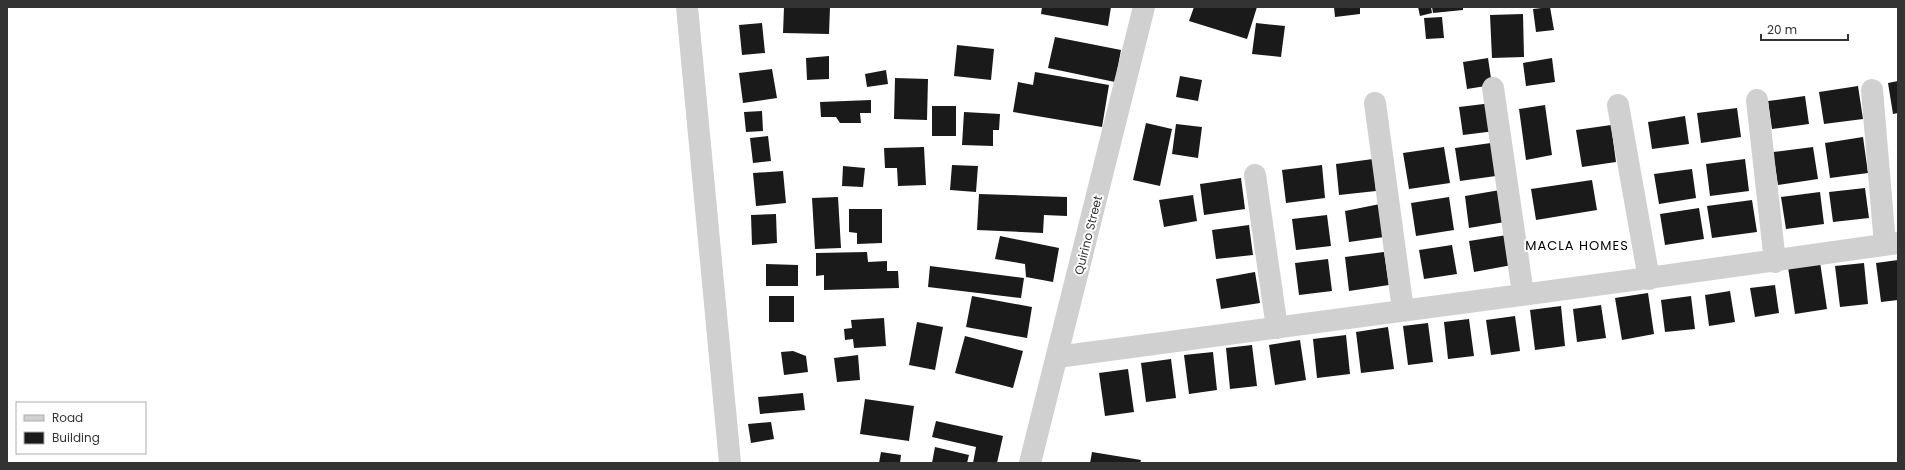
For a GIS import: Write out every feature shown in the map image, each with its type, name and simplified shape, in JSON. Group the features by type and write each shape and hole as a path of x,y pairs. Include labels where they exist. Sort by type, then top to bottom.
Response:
{"street":[{"path":"687,7 730,463"},
{"name":"Quirino Street","path":"1030,463 1058,357 1144,7"},
{"path":"1493,88 1523,294"},
{"path":"1058,357 1523,294 1775,262 1891,244 1872,90"},
{"path":"1757,100 1775,262"},
{"path":"1375,103 1403,310"},
{"path":"1618,105 1649,279"},
{"path":"1255,175 1277,328"}],"building":[{"path":"784,7 830,7 829,34 783,33"},
{"path":"1042,7 1111,7 1108,26 1041,14"},
{"path":"1194,7 1257,7 1247,39 1189,21"},
{"path":"1334,7 1360,7 1360,14 1335,17"},
{"path":"1418,7 1431,7 1432,13 1420,16"},
{"path":"1432,7 1463,7 1463,10 1433,13"},
{"path":"1550,7 1554,30 1536,32 1533,9"},
{"path":"1523,14 1524,57 1492,58 1490,15"},
{"path":"1442,17 1444,38 1426,39 1424,18"},
{"path":"762,23 765,53 742,55 739,25"},
{"path":"1256,23 1285,26 1281,57 1252,54"},
{"path":"1055,37 1121,50 1115,82 1048,68"},
{"path":"957,45 994,49 991,80 954,76"},
{"path":"829,56 829,79 807,80 806,58"},
{"path":"1488,58 1492,85 1467,89 1463,62"},
{"path":"1552,58 1555,82 1526,86 1523,63"},
{"path":"772,69 777,98 743,103 739,73"},
{"path":"886,70 888,84 867,87 865,74"},
{"path":"1035,72 1109,85 1102,127 1013,112 1018,82 1033,85"},
{"path":"1180,76 1202,80 1198,101 1176,97"},
{"path":"895,78 928,79 927,120 894,119"},
{"path":"1898,81 1898,113 1893,114 1888,83"},
{"path":"1858,86 1863,119 1824,124 1819,92"},
{"path":"1805,96 1809,124 1772,129 1768,101"},
{"path":"871,100 871,113 860,113 861,123 840,123 836,117 821,117 820,102"},
{"path":"1492,103 1495,131 1463,135 1459,107"},
{"path":"1545,105 1552,155 1526,160 1519,109"},
{"path":"932,106 956,106 956,136 932,136"},
{"path":"1737,108 1741,137 1701,143 1697,113"},
{"path":"762,111 763,131 746,132 744,112"},
{"path":"964,112 1000,114 999,130 993,130 993,146 962,145"},
{"path":"1685,116 1689,144 1652,149 1648,122"},
{"path":"1146,123 1172,129 1160,186 1133,180"},
{"path":"1176,124 1202,127 1198,158 1172,154"},
{"path":"1611,125 1616,162 1582,167 1576,130"},
{"path":"768,136 771,161 753,163 750,138"},
{"path":"1863,137 1868,173 1830,178 1825,143"},
{"path":"1498,142 1503,175 1460,181 1455,148"},
{"path":"924,147 926,185 898,186 897,168 885,168 884,148"},
{"path":"1444,147 1450,183 1409,189 1403,153"},
{"path":"1813,147 1818,179 1778,185 1773,152"},
{"path":"1373,159 1376,191 1339,195 1336,164"},
{"path":"1745,159 1749,191 1710,196 1706,164"},
{"path":"952,165 978,166 976,192 950,190"},
{"path":"1322,165 1325,198 1286,203 1282,170"},
{"path":"843,166 865,168 863,187 842,186"},
{"path":"1692,169 1696,198 1659,204 1654,174"},
{"path":"783,171 786,203 756,206 753,173"},
{"path":"1241,178 1245,209 1204,215 1200,184"},
{"path":"1592,180 1597,210 1536,220 1531,189"},
{"path":"1865,188 1869,218 1833,222 1829,192"},
{"path":"1500,190 1505,222 1469,228 1465,196"},
{"path":"1820,192 1824,224 1786,229 1781,197"},
{"path":"979,194 1067,197 1067,216 1044,215 1043,233 977,230"},
{"path":"1193,195 1197,221 1164,227 1159,200"},
{"path":"838,197 841,248 815,249 812,198"},
{"path":"1449,197 1454,230 1416,236 1411,203"},
{"path":"1752,200 1757,232 1712,238 1707,206"},
{"path":"1380,204 1384,237 1349,242 1345,211"},
{"path":"1699,208 1704,239 1665,245 1660,214"},
{"path":"849,209 882,209 882,243 857,244 857,233 849,232"},
{"path":"776,214 777,243 752,245 751,215"},
{"path":"1327,215 1331,246 1296,250 1292,219"},
{"path":"1249,225 1253,255 1216,259 1212,230"},
{"path":"1507,235 1512,265 1474,272 1469,241"},
{"path":"1000,236 1059,248 1053,282 1026,277 1025,264 995,259"},
{"path":"1452,245 1457,274 1424,279 1419,250"},
{"path":"867,252 868,262 887,261 887,271 898,271 899,288 824,290 824,275 816,276 816,253"},
{"path":"1384,252 1389,285 1349,291 1345,257"},
{"path":"1328,259 1332,291 1299,295 1295,263"},
{"path":"1898,260 1898,300 1881,302 1876,263"},
{"path":"1820,262 1827,309 1795,314 1788,267"},
{"path":"1864,263 1868,304 1840,307 1835,266"},
{"path":"766,264 798,265 798,286 766,286"},
{"path":"930,266 1024,278 1021,298 928,287"},
{"path":"1255,272 1260,303 1221,309 1216,279"},
{"path":"1775,285 1779,313 1755,317 1750,288"},
{"path":"1730,291 1735,322 1709,326 1705,295"},
{"path":"1648,293 1654,334 1622,340 1615,298"},
{"path":"769,296 794,296 794,322 769,322"},
{"path":"972,296 1032,307 1027,338 966,327"},
{"path":"1691,296 1695,329 1665,332 1661,300"},
{"path":"1601,305 1606,338 1577,342 1573,309"},
{"path":"1561,306 1565,346 1535,350 1530,310"},
{"path":"1515,316 1520,351 1491,355 1486,320"},
{"path":"884,318 886,346 854,348 853,339 845,340 844,329 852,328 851,320"},
{"path":"1469,319 1474,356 1448,359 1444,322"},
{"path":"917,322 943,327 935,370 909,365"},
{"path":"1428,323 1433,362 1408,365 1403,326"},
{"path":"1388,327 1394,369 1361,373 1356,332"},
{"path":"1346,335 1350,374 1317,378 1313,339"},
{"path":"965,336 1023,351 1013,388 955,373"},
{"path":"1300,340 1306,380 1275,385 1269,345"},
{"path":"1252,345 1257,386 1230,389 1226,348"},
{"path":"793,351 806,356 808,372 784,375 781,352"},
{"path":"1213,352 1217,390 1189,394 1184,355"},
{"path":"858,355 860,380 837,382 834,358"},
{"path":"1171,359 1176,398 1146,402 1141,363"},
{"path":"1128,369 1134,412 1105,416 1099,373"},
{"path":"803,393 805,410 760,414 758,397"},
{"path":"865,399 914,406 909,441 860,434"},
{"path":"936,421 1003,436 997,463 973,463 976,447 932,437"},
{"path":"771,422 774,439 751,443 748,424"},
{"path":"935,447 969,455 967,463 932,463"},
{"path":"881,452 901,455 900,463 879,463"},
{"path":"1092,452 1141,460 1140,463 1090,463"}],"district":[{"name":"MACLA HOMES","path":"1577,245"}]}
